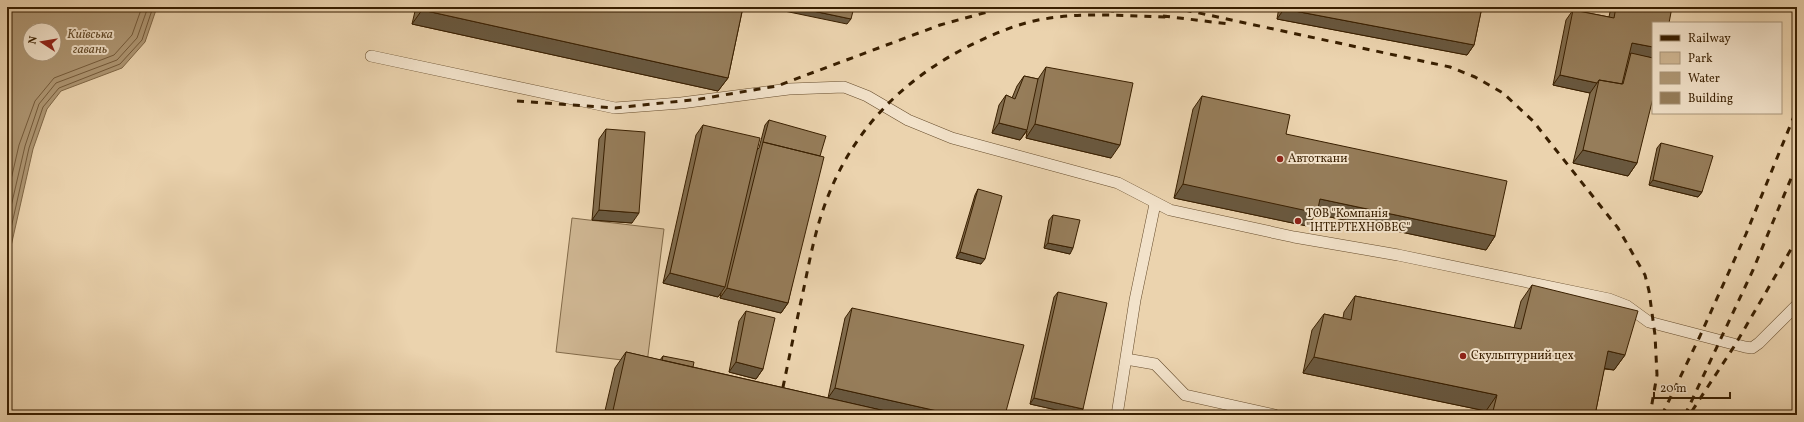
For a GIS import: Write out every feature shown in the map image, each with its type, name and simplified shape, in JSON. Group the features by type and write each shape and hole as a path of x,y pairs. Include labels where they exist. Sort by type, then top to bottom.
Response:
{"lane":[{"path":"371,56 615,108 681,103 789,89 844,87 867,96 908,120 952,138 1118,183 1131,189 1154,204 1170,210 1294,237 1398,255 1609,299 1627,306 1649,322 1745,348 1752,348 1759,343 1797,305"},
{"path":"1117,415 1135,300 1154,204"},
{"path":"1126,359 1156,364 1185,395 1275,415"}],"green space":[{"path":"572,218 664,229 647,363 556,352"}],"water":[{"name":"Київська гавань","path":"7,7 157,7 145,42 122,68 61,91 47,109 33,149 7,264"}],"building":[{"path":"422,7 743,7 728,78 422,10"},
{"path":"794,7 854,7 851,19"},
{"path":"1284,7 1482,7 1474,45 1284,9"},
{"path":"1616,7 1672,7 1669,22 1652,22 1652,47 1632,43 1622,84 1599,80 1597,83 1560,75 1573,10 1614,18"},
{"path":"1631,53 1652,58 1652,102 1637,163 1583,150 1599,80 1623,84"},
{"path":"1046,67 1133,83 1120,145 1035,124"},
{"path":"1024,76 1038,79 1027,130 999,123 1006,95 1015,99"},
{"path":"1202,96 1290,115 1286,134 1507,181 1495,236 1320,199 1317,213 1183,184"},
{"path":"769,120 826,136 820,156 763,142"},
{"path":"703,125 760,138 725,287 670,273"},
{"path":"606,129 645,132 639,213 599,210"},
{"path":"763,142 824,157 788,303 727,288"},
{"path":"1661,143 1713,156 1702,192 1653,180"},
{"path":"978,189 1002,196 985,259 960,252"},
{"path":"1053,215 1080,220 1073,248 1048,243"},
{"name":"Скульптурний цех","path":"1532,285 1638,311 1625,355 1608,351 1595,415 1492,415 1497,395 1314,357 1324,314 1351,320 1355,296 1521,329"},
{"path":"1058,292 1107,303 1083,409 1034,398"},
{"path":"852,308 1024,345 1005,415 955,415 835,388"},
{"path":"746,311 775,318 763,369 736,362"},
{"path":"626,352 903,415 612,415"},
{"path":"663,356 694,362 693,367 662,360"}],"railway":[{"path":"517,101 615,108 700,99 777,86 940,25 998,9 1017,7"},
{"path":"1069,7 1114,11"},
{"path":"1171,7 1450,67 1475,77 1503,93 1533,121 1618,228 1645,275 1649,291 1655,335 1657,375 1650,415"},
{"path":"777,415 812,250 824,207 835,179 849,154 865,130 883,109 904,89 926,72 951,56 985,38 1018,25 1044,19 1075,16 1106,15 1169,17"},
{"path":"1163,16 1229,24"},
{"path":"1662,415 1700,336 1746,234 1797,109"},
{"path":"1685,415 1753,270 1797,164"},
{"path":"1692,411 1735,345 1797,239"}],"place":[{"name":"Автоткани","path":"1280,159"},
{"name":"ТОВ \"Компанія \"ІНТЕРТЕХНОВЕС\"","path":"1298,221"},
{"name":"Скульптурний цех","path":"1463,356"}]}
